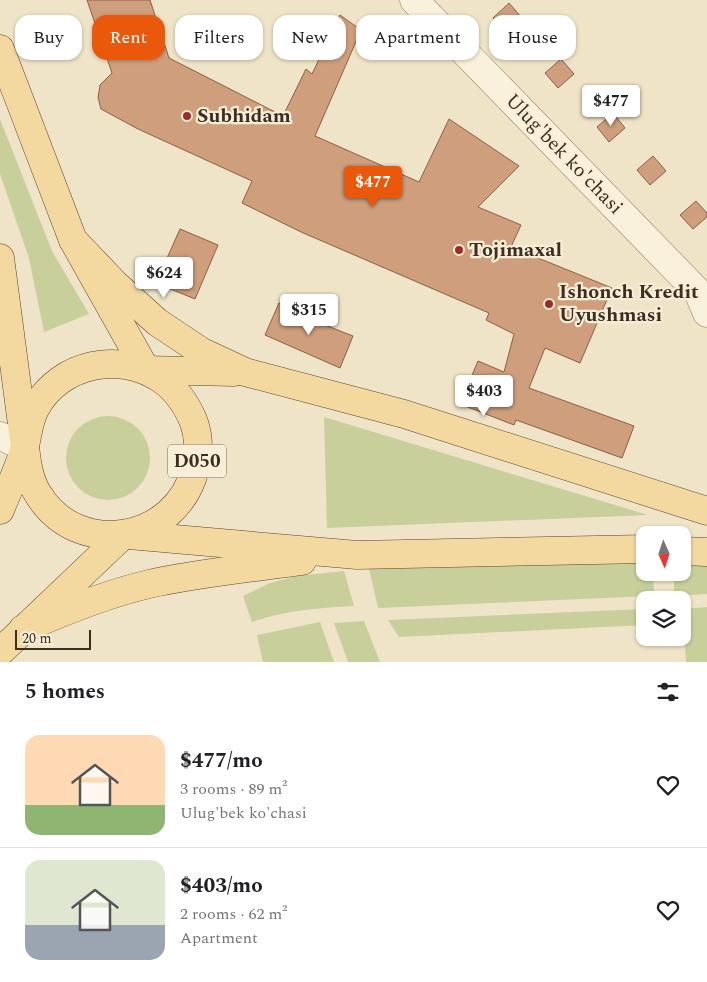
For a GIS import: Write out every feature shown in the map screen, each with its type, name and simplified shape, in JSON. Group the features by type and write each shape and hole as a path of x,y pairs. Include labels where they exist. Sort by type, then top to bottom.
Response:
{"main road":[{"name":"D050","path":"0,49 73,240 146,370"},
{"path":"73,240 114,283 156,322 202,352 245,372 404,414 707,511"},
{"name":"D050","path":"0,258 4,337 0,404"},
{"name":"D050","path":"0,258 25,447 28,472 38,494 54,513 74,527 98,534 123,535 141,530 158,522 184,496 193,479 198,443 194,424 187,407 176,392 162,379 146,370 126,364 105,364 84,368 65,377 49,390 36,407 28,426 25,447 0,510"},
{"path":"146,370 245,372"},
{"name":"D050","path":"0,652 123,535"},
{"path":"123,535 357,555"},
{"path":"23,629 78,606 149,584 232,570 357,555 636,549"},
{"path":"691,551 707,552"}],"street":[{"name":"Ulug'bek ko'chasi","path":"414,0 704,299"},
{"path":"0,436 25,447"}],"green space":[{"path":"0,119 52,251 89,314 44,332 29,258 0,174"},
{"path":"100,416 116,416 132,423 143,434 150,450 147,474 138,488 132,493 116,500 100,500 84,493 73,482 66,466 66,450 73,434 84,423"},
{"path":"324,417 648,515 327,528"},
{"path":"636,562 636,581 653,581 654,591 636,591 636,597 378,608 369,569"},
{"path":"691,563 707,565 707,594 691,595 691,591 675,591 674,581 691,581"},
{"path":"344,571 354,606 290,612 252,622 243,596 270,583 297,576"},
{"path":"707,607 707,662 686,662 685,646 691,646 691,608"},
{"path":"636,609 636,625 399,637 388,620"},
{"path":"364,621 380,662 348,662 334,623"},
{"path":"320,622 334,662 263,662 257,635"}],"building":[{"path":"87,0 150,0 155,15 92,15"},
{"path":"509,3 519,15 496,15"},
{"path":"346,19 356,26 356,42 315,136 419,182 449,119 519,166 478,207 521,225 511,247 612,288 580,363 545,348 529,388 634,426 622,458 516,420 514,425 460,404 478,361 504,372 514,334 486,320 489,313 301,232 242,203 252,181 138,129 101,109 98,98 100,85 112,73 108,60 165,60 165,46 169,58 283,116 306,69 312,74 319,60 346,60"},
{"path":"562,60 574,74 558,88 545,73"},
{"path":"613,113 625,128 609,142 597,127"},
{"path":"653,156 666,171 650,185 637,170"},
{"path":"696,201 707,213 707,217 693,229 680,215"},
{"path":"180,229 218,245 195,299 156,283"},
{"path":"279,303 313,318 312,320 353,336 340,368 265,335"}],"place":[{"name":"Subhidam","path":"187,116"},
{"name":"Tojimaxal","path":"459,250"},
{"name":"Ishonch Kredit Uyushmasi","path":"549,304"}]}
